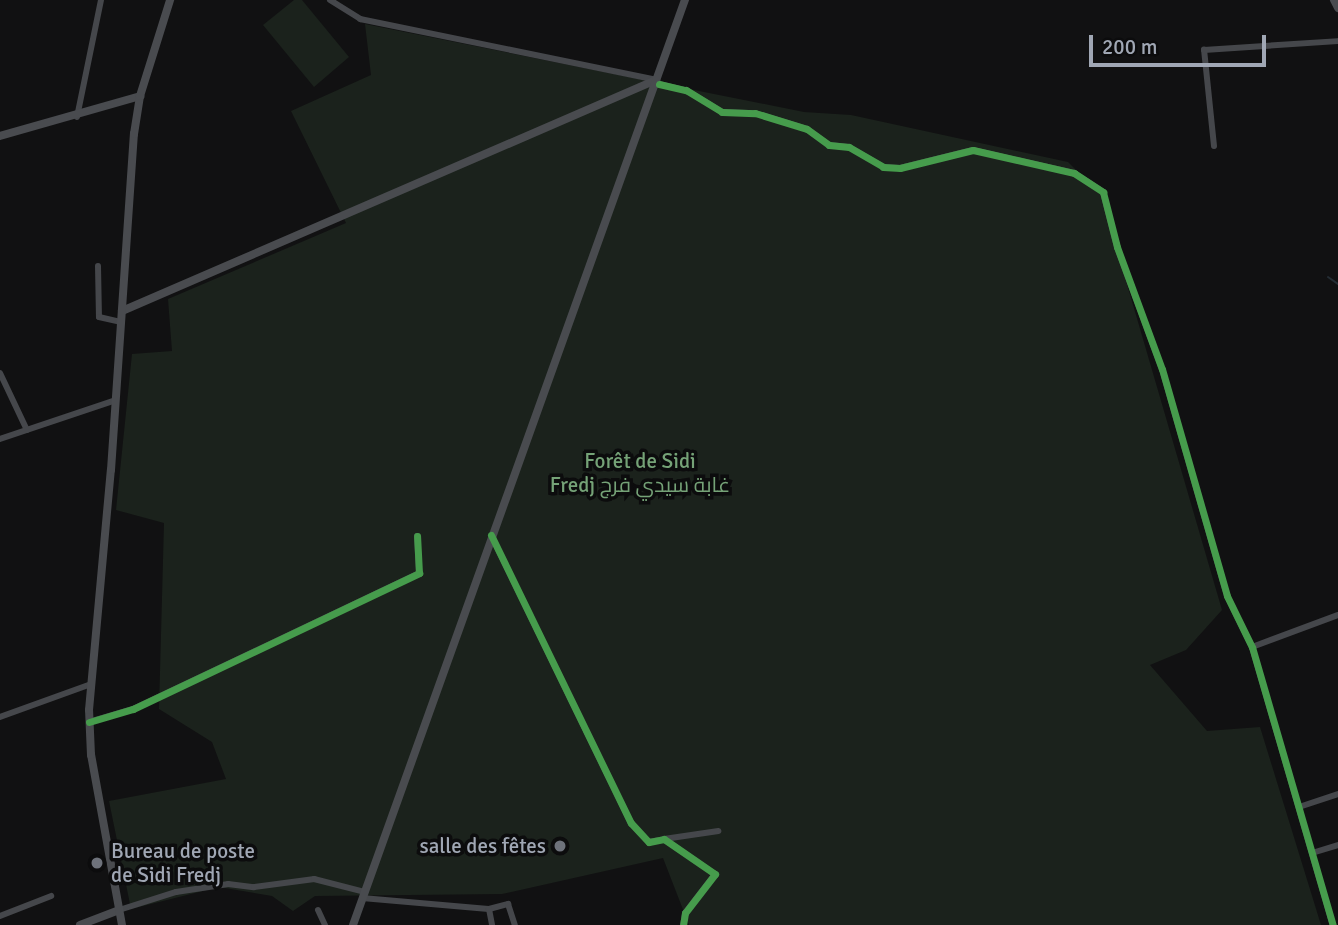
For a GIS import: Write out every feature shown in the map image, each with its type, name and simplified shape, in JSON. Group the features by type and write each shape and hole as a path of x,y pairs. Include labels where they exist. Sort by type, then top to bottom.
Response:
{"main road":[{"path":"122,925 89,722 140,96 170,0"},
{"path":"353,925 491,535 658,82 685,0"},
{"path":"1334,0 1338,8"},
{"path":"122,311 658,82"},
{"path":"0,136 77,117 140,96"},
{"path":"80,925 119,910"}],"street":[{"path":"77,117 101,0"},
{"path":"330,0 360,19 686,90 722,112 755,113 807,129 829,145 847,146 891,169 973,150 1074,173 1097,186 1108,202 1117,247 1162,369 1227,596 1252,647 1335,924"},
{"path":"1214,146 1204,50 1338,41"},
{"path":"98,266 99,317 121,322"},
{"path":"0,373 27,430"},
{"path":"0,439 116,400"},
{"path":"491,535 618,803 649,842 718,831"},
{"path":"89,722 133,709 419,573 417,536"},
{"path":"1252,647 1338,615"},
{"path":"0,717 91,684"},
{"path":"1299,807 1338,794"},
{"path":"664,839 715,874 685,913 683,925"},
{"path":"1312,853 1338,845"},
{"path":"119,910 176,892 228,884 254,887 314,878 364,895 437,901 489,909 508,904 515,925"},
{"path":"0,916 51,897"},
{"path":"489,909 492,925"},
{"path":"318,910 324,925"}],"green space":[{"path":"294,0 302,0 349,57 314,87 263,25"},
{"name":"Forêt de Sidi Fredj غابة سيدي فرج","path":"365,24 804,112 851,115 1068,162 1101,195 1222,610 1186,650 1150,665 1207,731 1260,727 1321,925 689,925 663,858 502,894 315,896 293,911 272,896 219,887 131,909 109,801 226,779 212,742 159,709 164,523 116,510 132,354 172,351 168,299 346,223 291,111 371,75"}],"waterway":[{"path":"1328,277 1338,284"}],"cycle path":[{"path":"659,84 686,90 722,112 755,113 807,129 829,145 849,147 883,167 900,168 973,150 1074,173 1103,192 1117,247 1162,369 1227,596 1252,647 1333,925"},
{"path":"491,535 631,823 649,842 664,839 715,874 685,913 683,925"},
{"path":"89,722 133,709 419,573 417,536"}],"place":[{"name":"salle des fêtes","path":"560,846"},
{"name":"Bureau de poste de Sidi Fredj","path":"97,863"}]}
